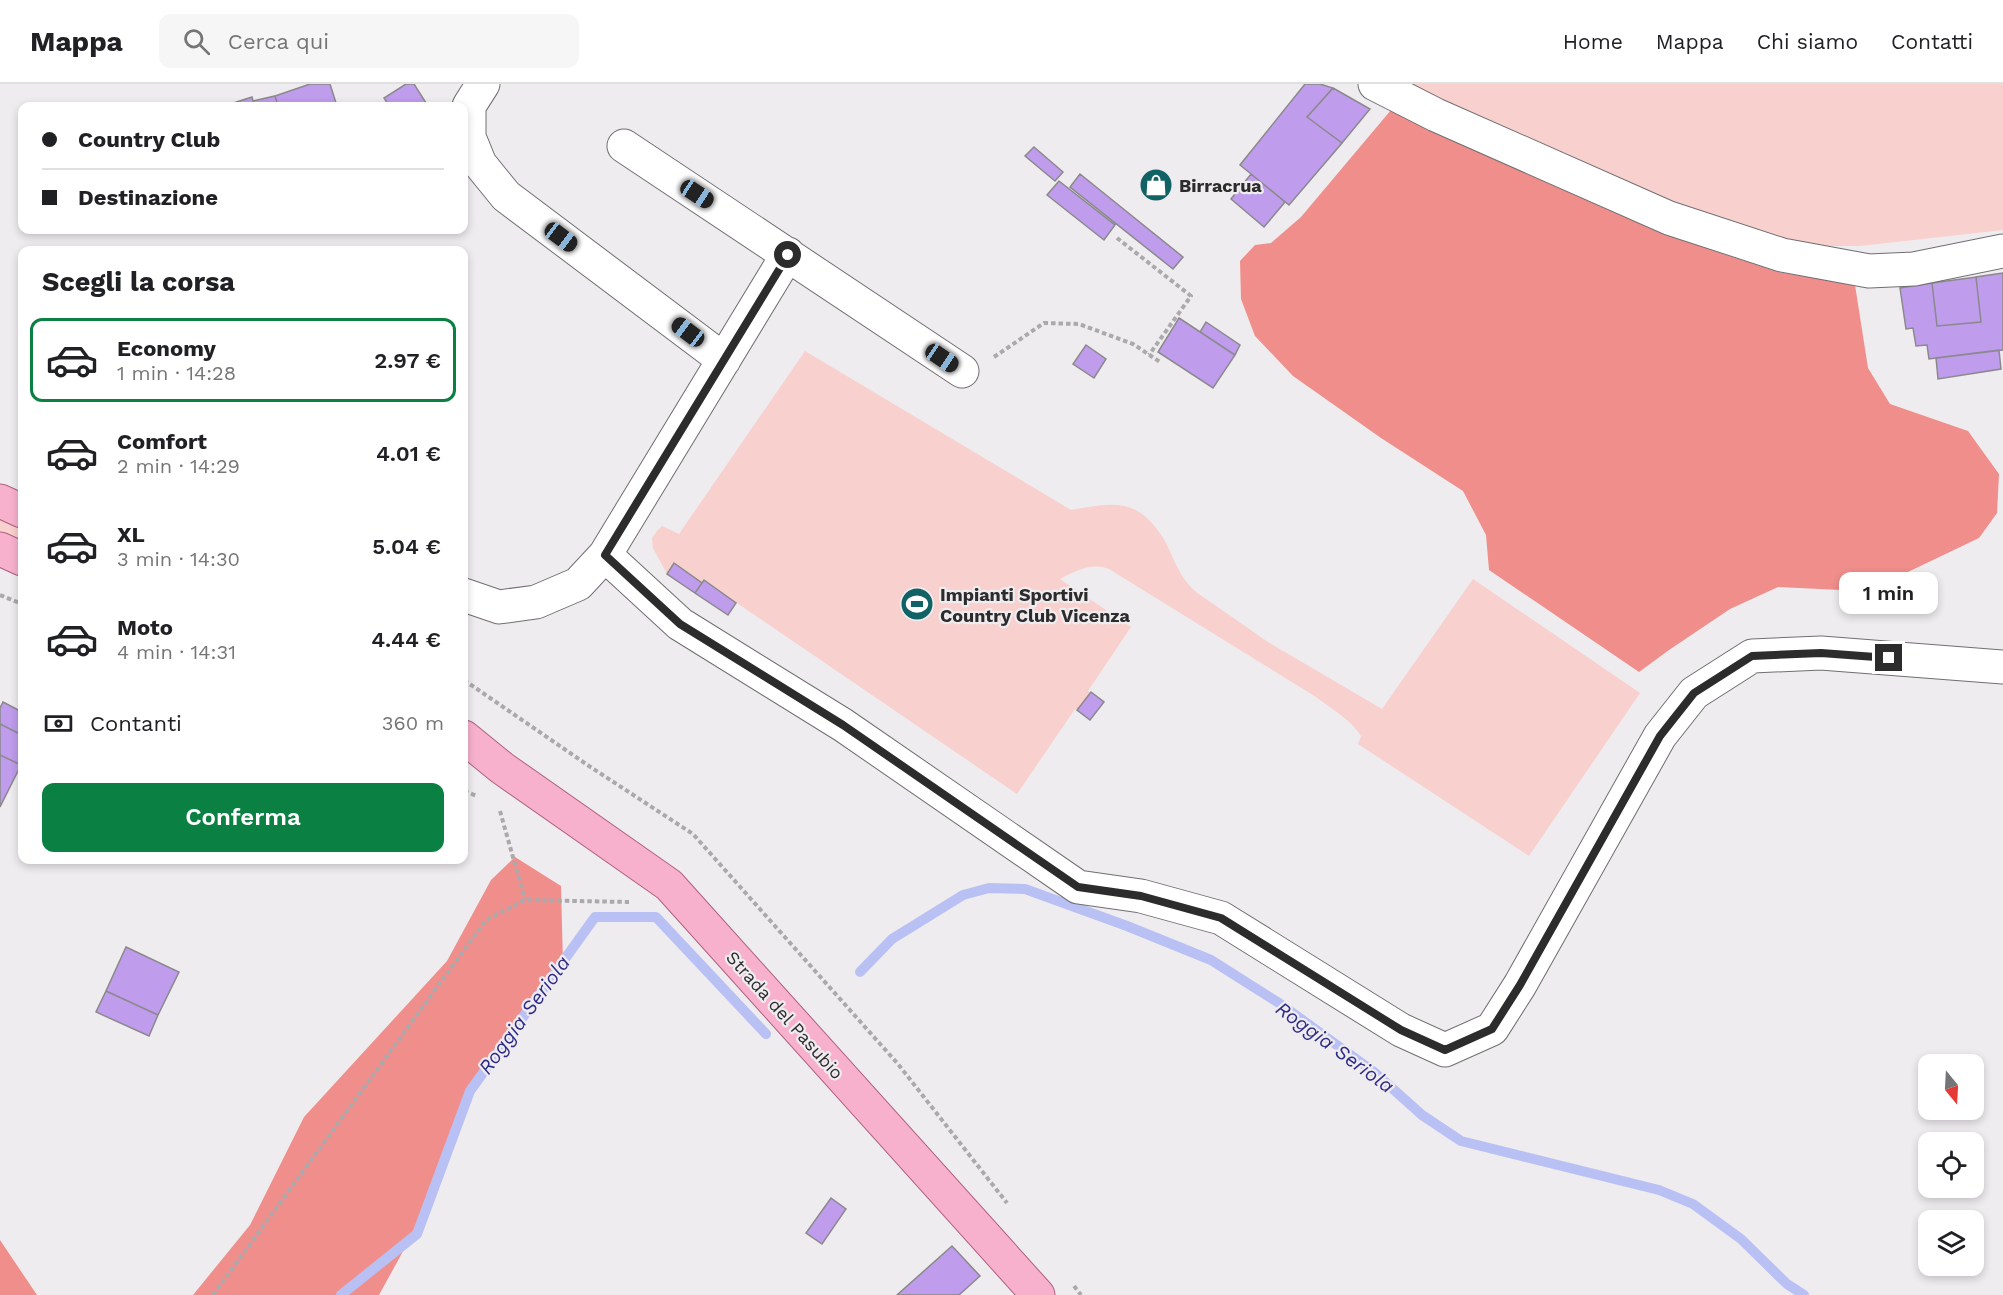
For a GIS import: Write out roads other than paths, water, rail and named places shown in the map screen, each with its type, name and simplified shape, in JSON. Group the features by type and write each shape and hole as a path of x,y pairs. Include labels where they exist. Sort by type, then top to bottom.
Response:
{"main road":[{"path":"0,501 18,509"},
{"path":"0,549 18,557"},
{"name":"Strada del Pasubio","path":"468,740 502,768 669,885 1038,1295"},
{"name":"Strada del Pasubio","path":"468,752 502,768"}],"street":[{"path":"483,84 469,105 469,137 480,164 506,196 724,360"},
{"path":"1375,84 1436,115 1669,218 1782,255 1869,271 1914,269 2003,251"},
{"path":"624,146 962,371"},
{"path":"468,597 499,607 536,602 578,584 605,555 788,255"},
{"path":"605,555 680,624 843,725 1078,887 1141,896 1221,918 1401,1030 1445,1050 1492,1029 1520,985 1660,736 1694,693 1752,656 1821,653 2003,667"}],"waterway":[{"name":"Roggia Seriola","path":"860,972 892,939 963,895 989,888 1025,889 1127,926 1211,960 1279,1003 1374,1072 1422,1115 1461,1141 1659,1190 1693,1204 1741,1239 1787,1284 1804,1295"},
{"name":"Roggia Seriola","path":"341,1295 417,1234 470,1091 595,917 656,917 766,1034"}],"place":[{"name":"Birracrua","path":"1156,185"},
{"name":"Impianti Sportivi Country Club Vicenza","path":"917,604"}]}
